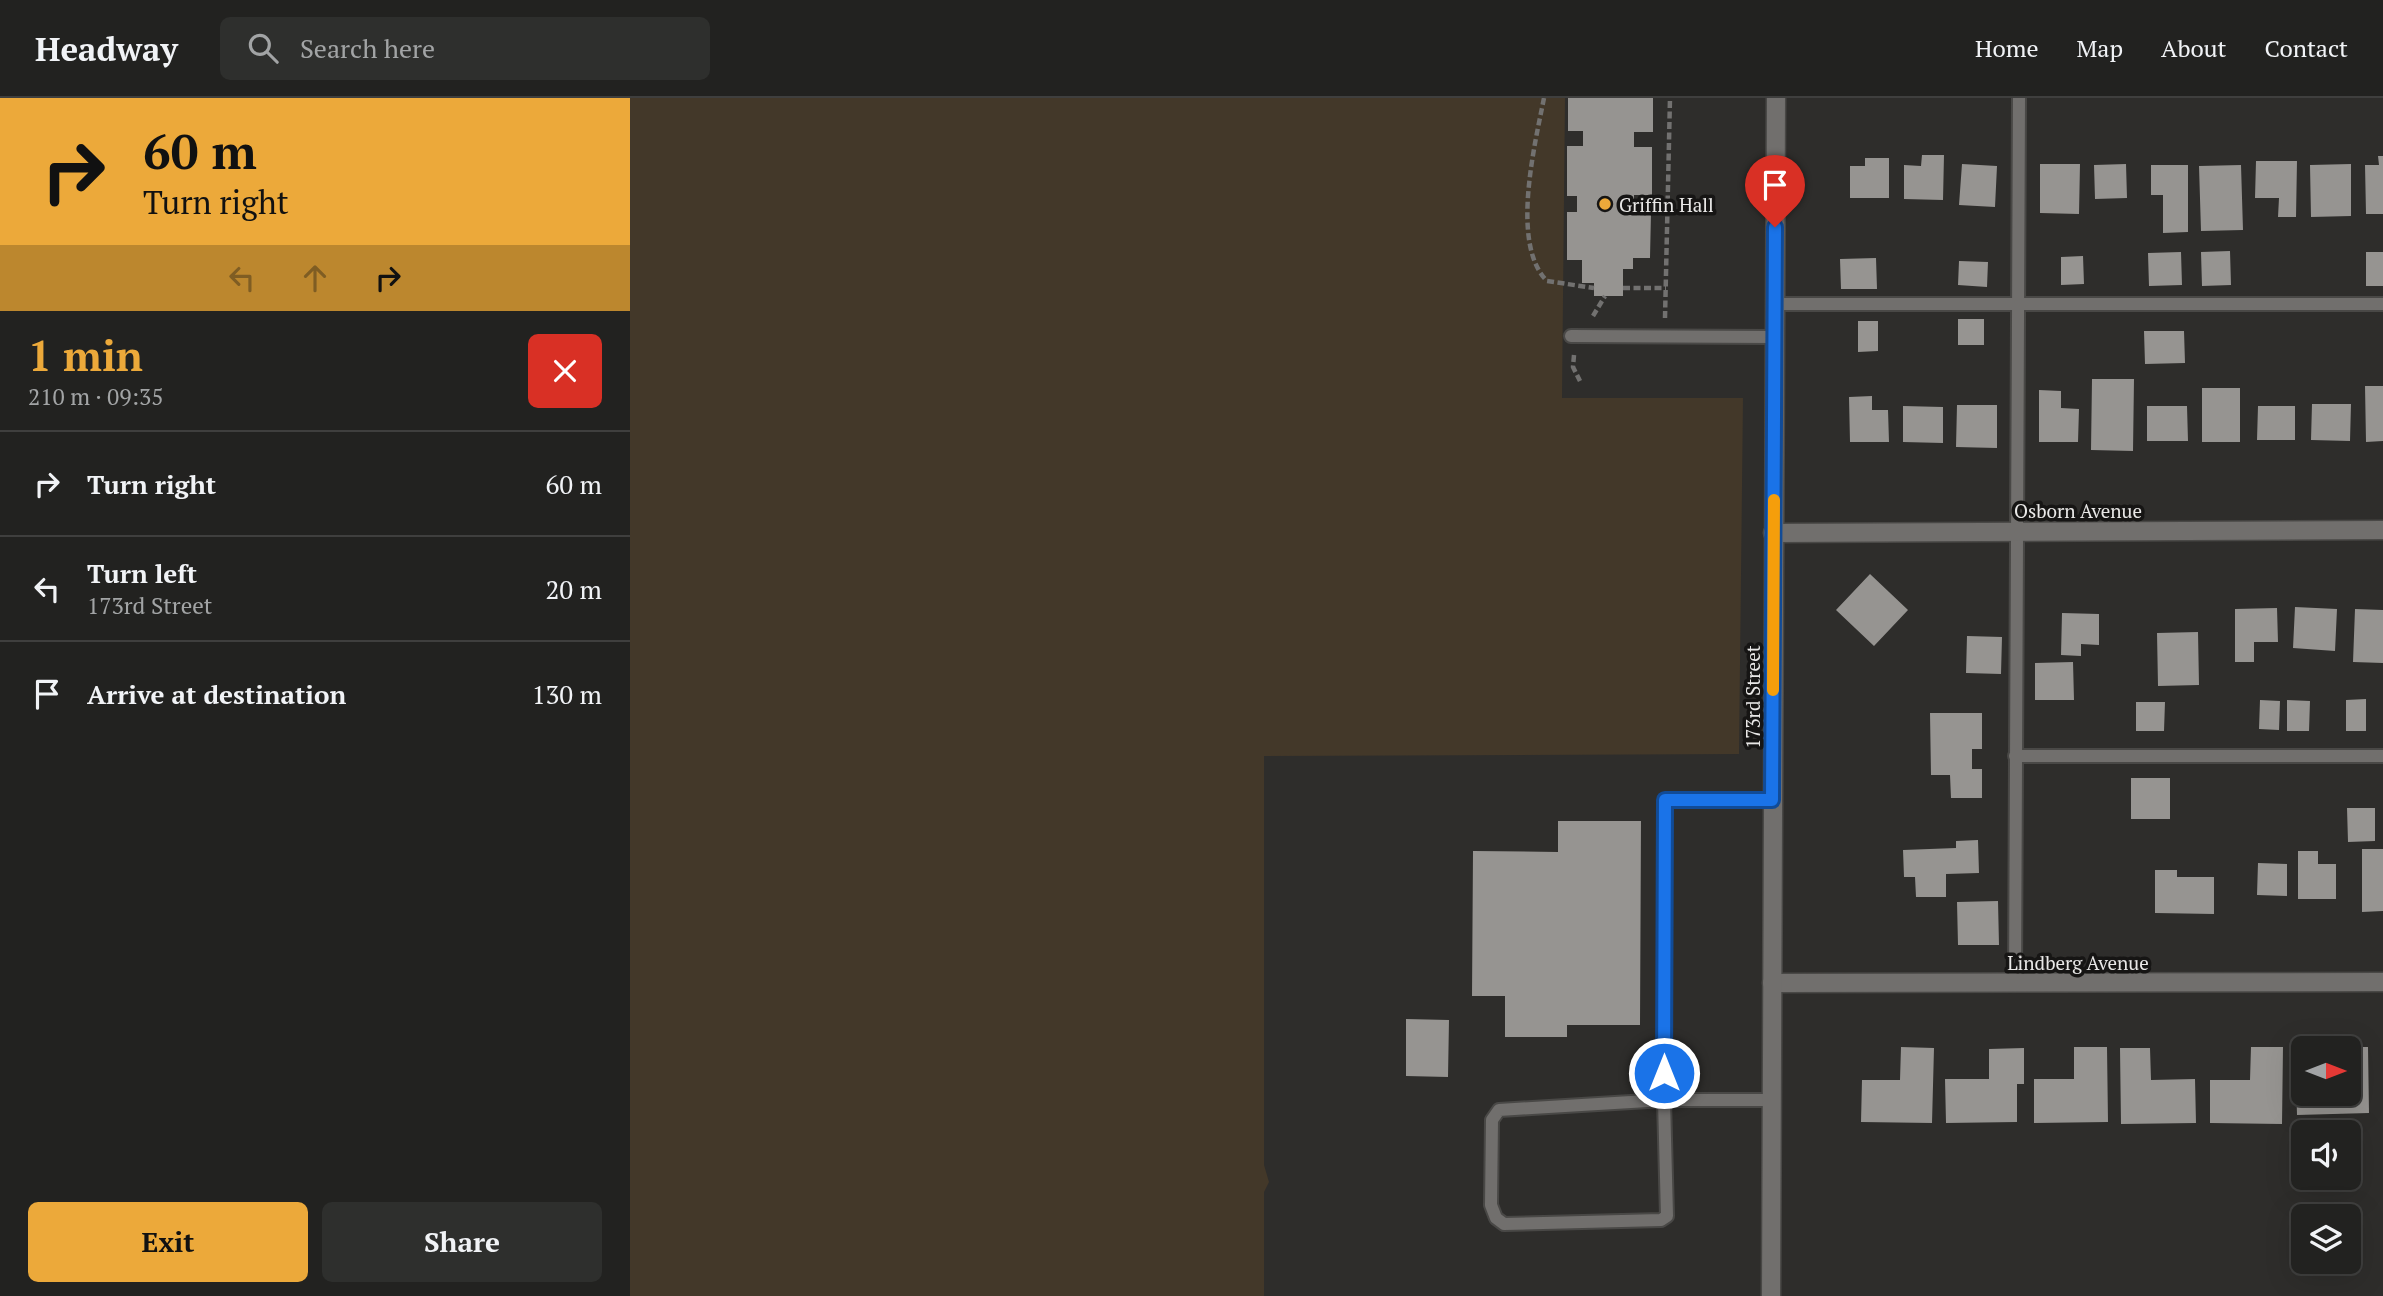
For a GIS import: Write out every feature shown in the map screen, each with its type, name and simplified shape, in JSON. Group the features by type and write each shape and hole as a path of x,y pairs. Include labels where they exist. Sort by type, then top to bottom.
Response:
{"street":[{"name":"173rd Street","path":"1771,1296 1776,98"},
{"name":"Osborn Avenue","path":"1773,533 2383,530"},
{"name":"Lindberg Avenue","path":"1772,983 2383,982"}],"lane":[{"path":"2015,983 2019,98"},
{"path":"1775,304 2383,304"},
{"path":"1571,336 1774,337"},
{"path":"2015,756 2383,756"},
{"path":"1772,800 1665,800 1664,1100 1667,1216 1661,1220 1504,1224 1496,1218 1491,1205 1492,1120 1499,1110 1664,1100 1772,1100"}],"path":[{"path":"1544,98 1529,195 1530,240 1536,265 1548,281 1594,288"},
{"path":"1665,336 1670,98"},
{"path":"1623,288 1666,288"}],"shaded area":[{"path":"630,98 1565,98 1562,398 1743,398 1739,754 1264,756 1264,1165 1269,1182 1264,1192 1264,1296 630,1296"}],"building":[{"name":"Griffin Hall","path":"1568,98 1653,98 1653,132 1634,132 1634,147 1652,147 1652,195 1634,195 1634,213 1651,213 1650,258 1633,258 1633,269 1623,269 1623,296 1594,296 1594,283 1582,283 1582,260 1567,260 1567,212 1577,212 1577,196 1567,196 1567,146 1583,146 1583,131 1568,131"},
{"path":"1922,155 1944,155 1943,200 1904,199 1904,165 1921,166"},
{"path":"2378,156 2383,156 2383,214 2366,214 2365,165 2379,165"},
{"path":"1865,158 1889,158 1889,198 1850,198 1850,166 1865,166"},
{"path":"2256,161 2297,161 2296,217 2278,217 2279,198 2255,198"},
{"path":"1962,164 1997,166 1995,207 1959,205"},
{"path":"2040,164 2080,164 2079,214 2040,213"},
{"path":"2126,164 2127,198 2095,199 2094,165"},
{"path":"2351,164 2351,216 2311,217 2310,165"},
{"path":"2151,165 2188,165 2188,232 2163,233 2163,195 2151,195"},
{"path":"2241,165 2243,230 2201,231 2199,166"},
{"path":"2230,251 2231,285 2202,286 2201,252"},
{"path":"2181,252 2182,285 2149,286 2148,253"},
{"path":"2366,252 2383,252 2383,286 2366,286"},
{"path":"2083,256 2084,284 2061,285 2061,257"},
{"path":"1876,258 1877,289 1841,289 1840,259"},
{"path":"1959,261 1988,262 1987,287 1958,285"},
{"path":"1958,319 1984,319 1984,345 1958,345"},
{"path":"1858,321 1878,321 1878,351 1858,352"},
{"path":"2144,331 2184,331 2185,363 2145,364"},
{"path":"2092,379 2134,379 2133,451 2091,450"},
{"path":"2365,386 2383,386 2383,441 2366,442"},
{"path":"2202,388 2240,388 2240,442 2202,442"},
{"path":"2039,390 2061,391 2061,408 2079,409 2078,442 2039,442"},
{"path":"1872,396 1872,410 1888,410 1889,442 1850,442 1849,397"},
{"path":"2312,404 2351,404 2350,441 2311,440"},
{"path":"1957,405 1997,405 1997,448 1956,447"},
{"path":"1903,406 1943,407 1943,443 1903,442"},
{"path":"2147,406 2187,406 2188,441 2147,441"},
{"path":"2258,406 2295,406 2295,440 2257,440"},
{"path":"1870,574 1908,610 1874,646 1836,610"},
{"path":"2295,607 2337,609 2335,651 2293,648"},
{"path":"2277,608 2278,642 2254,642 2254,662 2235,662 2235,609"},
{"path":"2355,609 2383,610 2383,663 2353,662"},
{"path":"2062,613 2099,614 2099,645 2081,644 2081,656 2061,655"},
{"path":"2198,632 2199,685 2158,686 2157,633"},
{"path":"1967,636 2002,637 2001,674 1966,673"},
{"path":"2073,662 2074,700 2035,700 2035,663"},
{"path":"2366,699 2366,731 2346,731 2346,700"},
{"path":"2260,700 2280,701 2279,730 2259,729"},
{"path":"2287,700 2310,701 2309,731 2287,731"},
{"path":"2136,702 2165,702 2164,731 2136,731"},
{"path":"1930,713 1982,713 1982,749 1972,749 1972,769 1982,769 1982,798 1951,798 1950,775 1931,775"},
{"path":"2131,778 2170,778 2170,819 2131,819"},
{"path":"2347,808 2375,808 2375,841 2348,842"},
{"path":"1558,821 1641,821 1640,1025 1567,1025 1567,1037 1505,1037 1505,996 1472,996 1473,851 1558,852"},
{"path":"1978,840 1979,873 1946,874 1946,897 1916,897 1915,877 1904,877 1903,850 1956,848 1956,841"},
{"path":"2362,849 2383,849 2383,911 2362,912"},
{"path":"2298,851 2318,851 2318,864 2336,864 2336,899 2298,899"},
{"path":"2258,863 2287,864 2287,896 2257,895"},
{"path":"2155,870 2177,870 2177,877 2214,877 2214,914 2155,913"},
{"path":"1998,901 1999,945 1958,945 1957,902"},
{"path":"1406,1019 1449,1020 1448,1077 1406,1076"},
{"path":"1901,1047 1934,1048 1932,1123 1861,1122 1862,1080 1900,1080"},
{"path":"2074,1047 2107,1047 2108,1122 2034,1123 2034,1079 2074,1079"},
{"path":"2251,1047 2283,1047 2282,1124 2210,1123 2210,1080 2250,1080"},
{"path":"2361,1047 2368,1047 2369,1113 2297,1115 2297,1106 2361,1106"},
{"path":"2024,1048 2024,1084 2017,1084 2017,1122 1946,1123 1945,1079 1989,1079 1989,1049"},
{"path":"2120,1048 2150,1048 2151,1080 2195,1079 2196,1123 2121,1124"}],"slow traffic":[{"path":"1773,690 1774,500"}],"place":[{"name":"Griffin Hall","path":"1605,204"}],"route":[{"path":"1664,1073 1665,800 1772,800 1775,227"}]}
